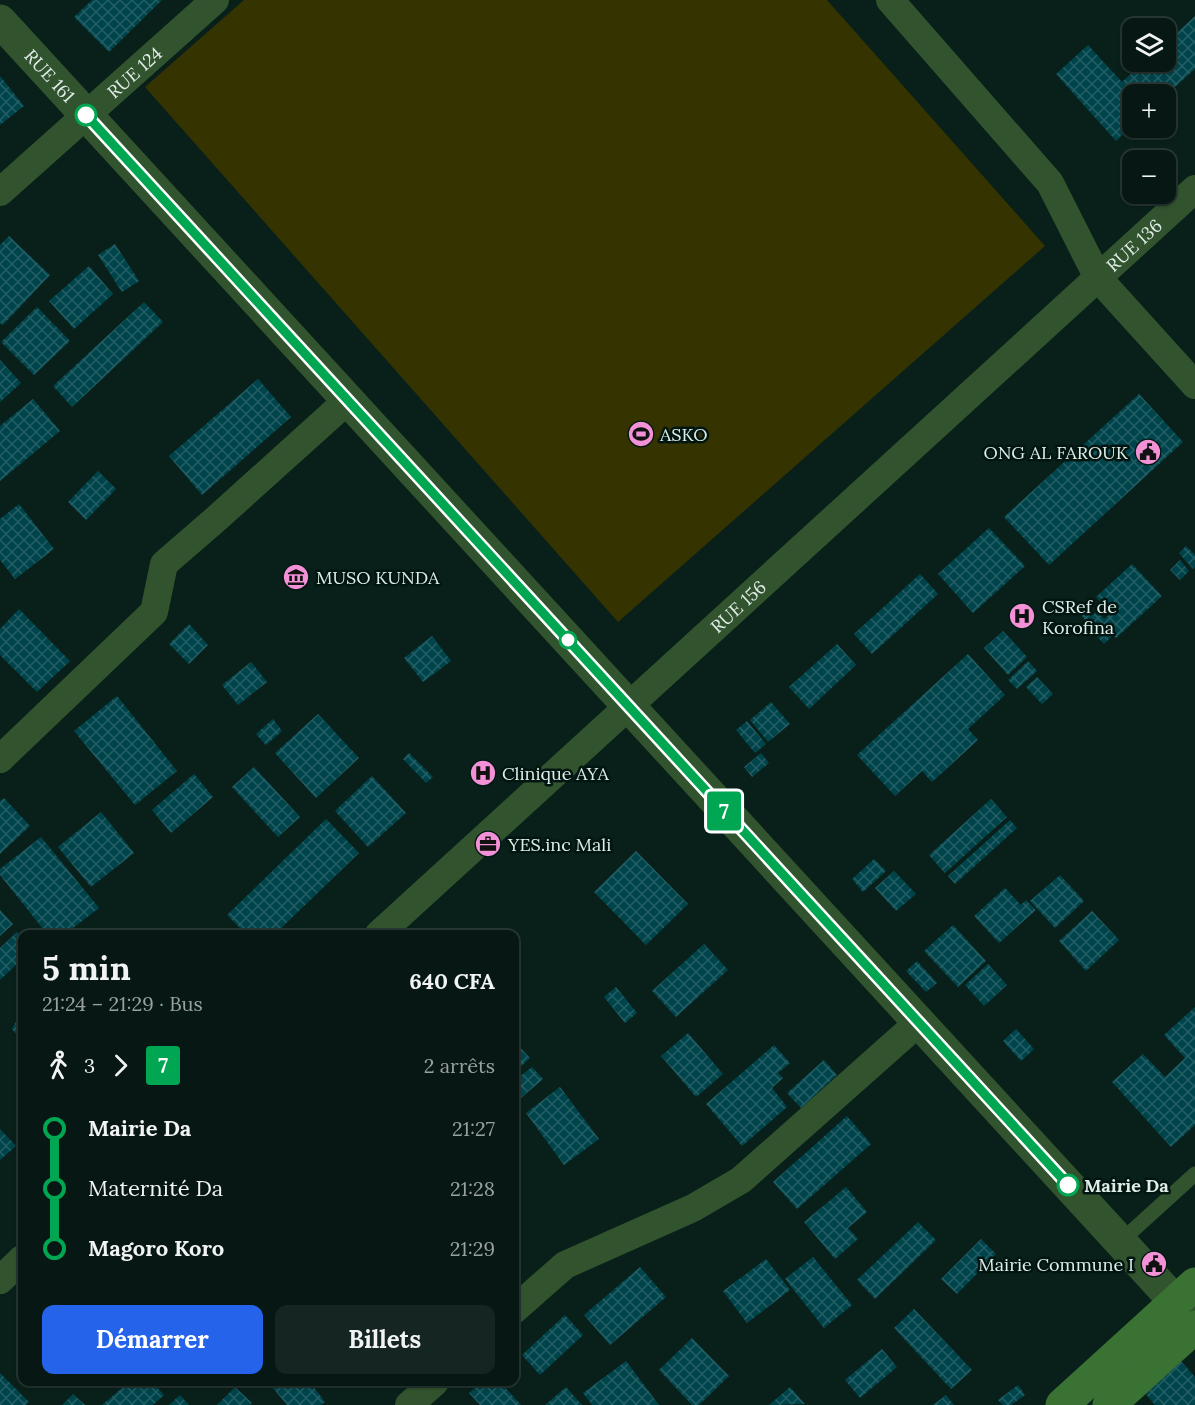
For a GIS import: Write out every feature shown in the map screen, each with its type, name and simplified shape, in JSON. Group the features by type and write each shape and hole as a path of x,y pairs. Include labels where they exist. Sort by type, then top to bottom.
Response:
{"main road":[{"path":"1062,1405 1190,1309"},
{"path":"1109,1405 1190,1309"}],"street":[{"name":"RUE 124","path":"0,192 215,0"},
{"path":"890,0 1050,183 1098,278 1195,385"},
{"name":"RUE 161","path":"0,21 1120,1242 1190,1309"},
{"name":"RUE 136","path":"1098,278 1195,189"},
{"name":"RUE 156","path":"383,930 1098,278"},
{"path":"0,759 153,612 164,564 348,400"},
{"path":"519,1305 565,1264 693,1208 741,1180 919,1022"},
{"path":"0,1280 18,1263"},
{"path":"409,1405 430,1386"}],"lane":[{"path":"1120,1242 1195,1174"}],"shaded area":[{"name":"ASKO","path":"244,0 827,0 1045,246 618,622 145,87"}],"building":[{"path":"92,0 162,0 109,52 74,17"},
{"path":"1195,16 1195,69 1176,86 1176,84 1122,84 1122,135 1116,141 1056,74 1088,45 1122,82 1133,72 1176,72 1176,34"},
{"path":"0,76 24,106 0,125"},
{"path":"9,236 50,275 3,325 0,323 0,245"},
{"path":"115,244 139,281 122,292 98,255"},
{"path":"89,266 113,294 74,329 49,301"},
{"path":"144,302 163,322 72,407 53,386"},
{"path":"37,307 70,341 34,375 1,342"},
{"path":"0,360 21,383 0,402"},
{"path":"258,379 291,417 202,495 169,456"},
{"path":"1139,394 1183,442 1049,565 1004,517"},
{"path":"33,399 60,431 0,481 0,426"},
{"path":"98,471 116,489 86,520 68,502"},
{"path":"19,504 54,549 15,579 0,560 0,519"},
{"path":"989,528 1025,566 973,613 938,574"},
{"path":"1186,546 1195,555 1193,569 1179,553"},
{"path":"1180,560 1189,571 1180,580 1170,570"},
{"path":"1132,564 1162,596 1116,638 1113,635 1104,644 1084,623 1086,621 1077,611 1084,605 1093,615 1097,611 1104,619 1111,613 1096,597"},
{"path":"920,574 938,594 872,654 854,634"},
{"path":"19,609 70,661 37,692 0,655 0,629"},
{"path":"189,624 208,645 189,664 169,644"},
{"path":"1003,631 1027,657 1008,675 984,648"},
{"path":"432,636 451,661 423,682 404,658"},
{"path":"837,644 856,665 809,709 789,687"},
{"path":"968,654 1005,695 968,729 978,740 932,782 922,771 895,796 857,755"},
{"path":"1028,661 1037,671 1017,689 1008,680"},
{"path":"251,662 267,682 238,705 222,685"},
{"path":"1037,677 1053,694 1042,704 1026,687"},
{"path":"117,696 177,771 135,805 74,731"},
{"path":"771,702 790,724 768,742 750,720"},
{"path":"318,714 359,758 316,798 275,753"},
{"path":"273,719 282,731 266,745 256,734"},
{"path":"747,721 766,744 755,753 736,730"},
{"path":"409,753 433,777 426,783 403,759"},
{"path":"761,753 769,763 752,777 744,767"},
{"path":"254,767 300,817 278,837 232,787"},
{"path":"194,774 213,797 171,833 152,810"},
{"path":"372,776 406,813 368,847 335,811"},
{"path":"4,798 30,826 0,854 0,801"},
{"path":"991,799 1007,817 945,873 929,855"},
{"path":"101,812 134,853 91,887 58,847"},
{"path":"326,819 359,853 279,930 242,930 227,915"},
{"path":"1010,820 1017,828 955,884 948,876"},
{"path":"41,837 99,908 70,930 44,930 0,875 0,869"},
{"path":"636,851 688,904 646,945 594,892"},
{"path":"874,859 886,871 863,892 852,879"},
{"path":"894,871 916,894 896,911 875,888"},
{"path":"1060,875 1084,901 1055,928 1030,901"},
{"path":"1005,888 1021,905 1026,900 1036,910 999,943 974,916"},
{"path":"0,910 13,924 0,936"},
{"path":"1092,911 1119,940 1086,971 1059,941"},
{"path":"953,925 986,961 958,987 924,951"},
{"path":"17,932 18,963 0,980 0,948"},
{"path":"704,944 728,970 676,1017 652,991"},
{"path":"917,961 937,983 926,992 906,971"},
{"path":"988,964 1007,985 984,1006 965,985"},
{"path":"616,987 637,1013 625,1023 604,997"},
{"path":"1195,1007 1195,1125 1171,1147 1112,1082 1143,1054 1165,1077 1185,1058 1164,1035"},
{"path":"18,1018 18,1036 12,1029"},
{"path":"1016,1029 1034,1049 1021,1061 1003,1041"},
{"path":"688,1033 723,1074 696,1097 661,1056"},
{"path":"774,1045 790,1063 778,1073 783,1078 772,1088 787,1107 742,1146 706,1104"},
{"path":"519,1046 530,1058 519,1068"},
{"path":"824,1060 837,1075 801,1108 787,1093"},
{"path":"532,1067 543,1079 519,1100 519,1077"},
{"path":"560,1087 599,1139 564,1165 526,1113"},
{"path":"847,1116 871,1144 797,1209 773,1182"},
{"path":"0,1129 16,1146 0,1160"},
{"path":"846,1187 867,1212 848,1228 858,1239 835,1259 804,1222"},
{"path":"918,1222 936,1240 875,1299 857,1280"},
{"path":"981,1239 996,1254 957,1294 941,1279"},
{"path":"813,1257 852,1305 824,1328 785,1279"},
{"path":"766,1259 790,1290 747,1323 723,1291"},
{"path":"640,1267 666,1297 610,1345 584,1315"},
{"path":"914,1309 972,1370 951,1389 894,1328"},
{"path":"565,1315 583,1335 540,1375 522,1355"},
{"path":"692,1338 729,1376 699,1405 692,1405 659,1370"},
{"path":"882,1349 897,1367 860,1398 845,1380"},
{"path":"1180,1360 1195,1377 1195,1405 1155,1405 1144,1392"},
{"path":"626,1361 659,1405 592,1405 583,1393"},
{"path":"0,1373 29,1402 26,1405 0,1405"},
{"path":"1018,1385 1025,1395 1011,1405 1003,1405 998,1400"},
{"path":"124,1386 156,1386 164,1395 153,1405 102,1405"},
{"path":"271,1386 313,1386 325,1402 321,1405 287,1405"},
{"path":"477,1386 504,1386 521,1405 480,1405 469,1393"},
{"path":"235,1387 252,1403 250,1405 217,1405"},
{"path":"566,1387 582,1405 545,1405"},
{"path":"790,1387 805,1404 769,1405"},
{"path":"73,1394 85,1405 62,1405"},
{"path":"180,1395 189,1405 169,1405"},
{"path":"946,1395 954,1405 933,1405"}],"bus line":[{"name":"7","path":"86,115 1068,1185"}],"place":[{"name":"ASKO","path":"641,434"},
{"name":"ONG AL FAROUK","path":"1148,452"},
{"name":"MUSO KUNDA","path":"296,577"},
{"name":"CSRef de Korofina","path":"1022,616"},
{"name":"Clinique AYA","path":"483,773"},
{"name":"YES.inc Mali","path":"488,844"},
{"name":"Mairie Da","path":"1068,1185"},
{"name":"Mairie Commune I","path":"1154,1264"}]}
